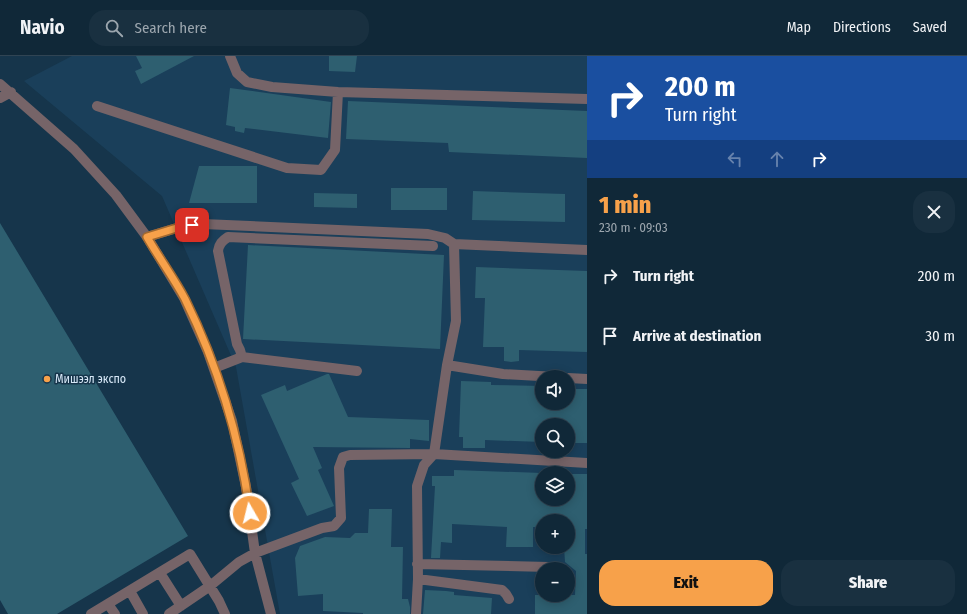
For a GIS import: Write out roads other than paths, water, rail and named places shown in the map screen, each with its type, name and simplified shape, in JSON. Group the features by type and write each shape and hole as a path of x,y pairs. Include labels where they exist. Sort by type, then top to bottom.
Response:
{"street":[{"path":"230,56 236,73 247,82 272,87 338,92 587,99"},
{"path":"0,84 11,92 74,149 116,195 147,237 184,298 208,352 232,421 246,487 255,553 271,614"},
{"path":"0,98 11,92"},
{"path":"97,106 287,168 321,170 335,150 338,92"},
{"path":"147,237 180,227 203,224 428,234 445,238 454,244 587,250"},
{"path":"242,358 237,344 218,251 218,246 222,240 228,237 433,246"},
{"path":"416,614 418,579 417,486 424,465 434,454 447,365 456,321 454,244"},
{"path":"214,368 242,358 357,370"},
{"path":"447,365 503,374 535,376"},
{"path":"575,378 587,379"},
{"path":"169,614 210,586 239,562 255,553 322,528 334,526 341,518 338,468 343,457 350,455 434,454 587,462"},
{"path":"91,614 190,554 225,614"},
{"path":"417,564 535,567"},
{"path":"160,573 181,606"},
{"path":"418,579 502,590 509,599"},
{"path":"130,591 143,614"},
{"path":"108,604 115,614"}],"place":[{"name":"Мишээл экспо","path":"47,379"}]}
